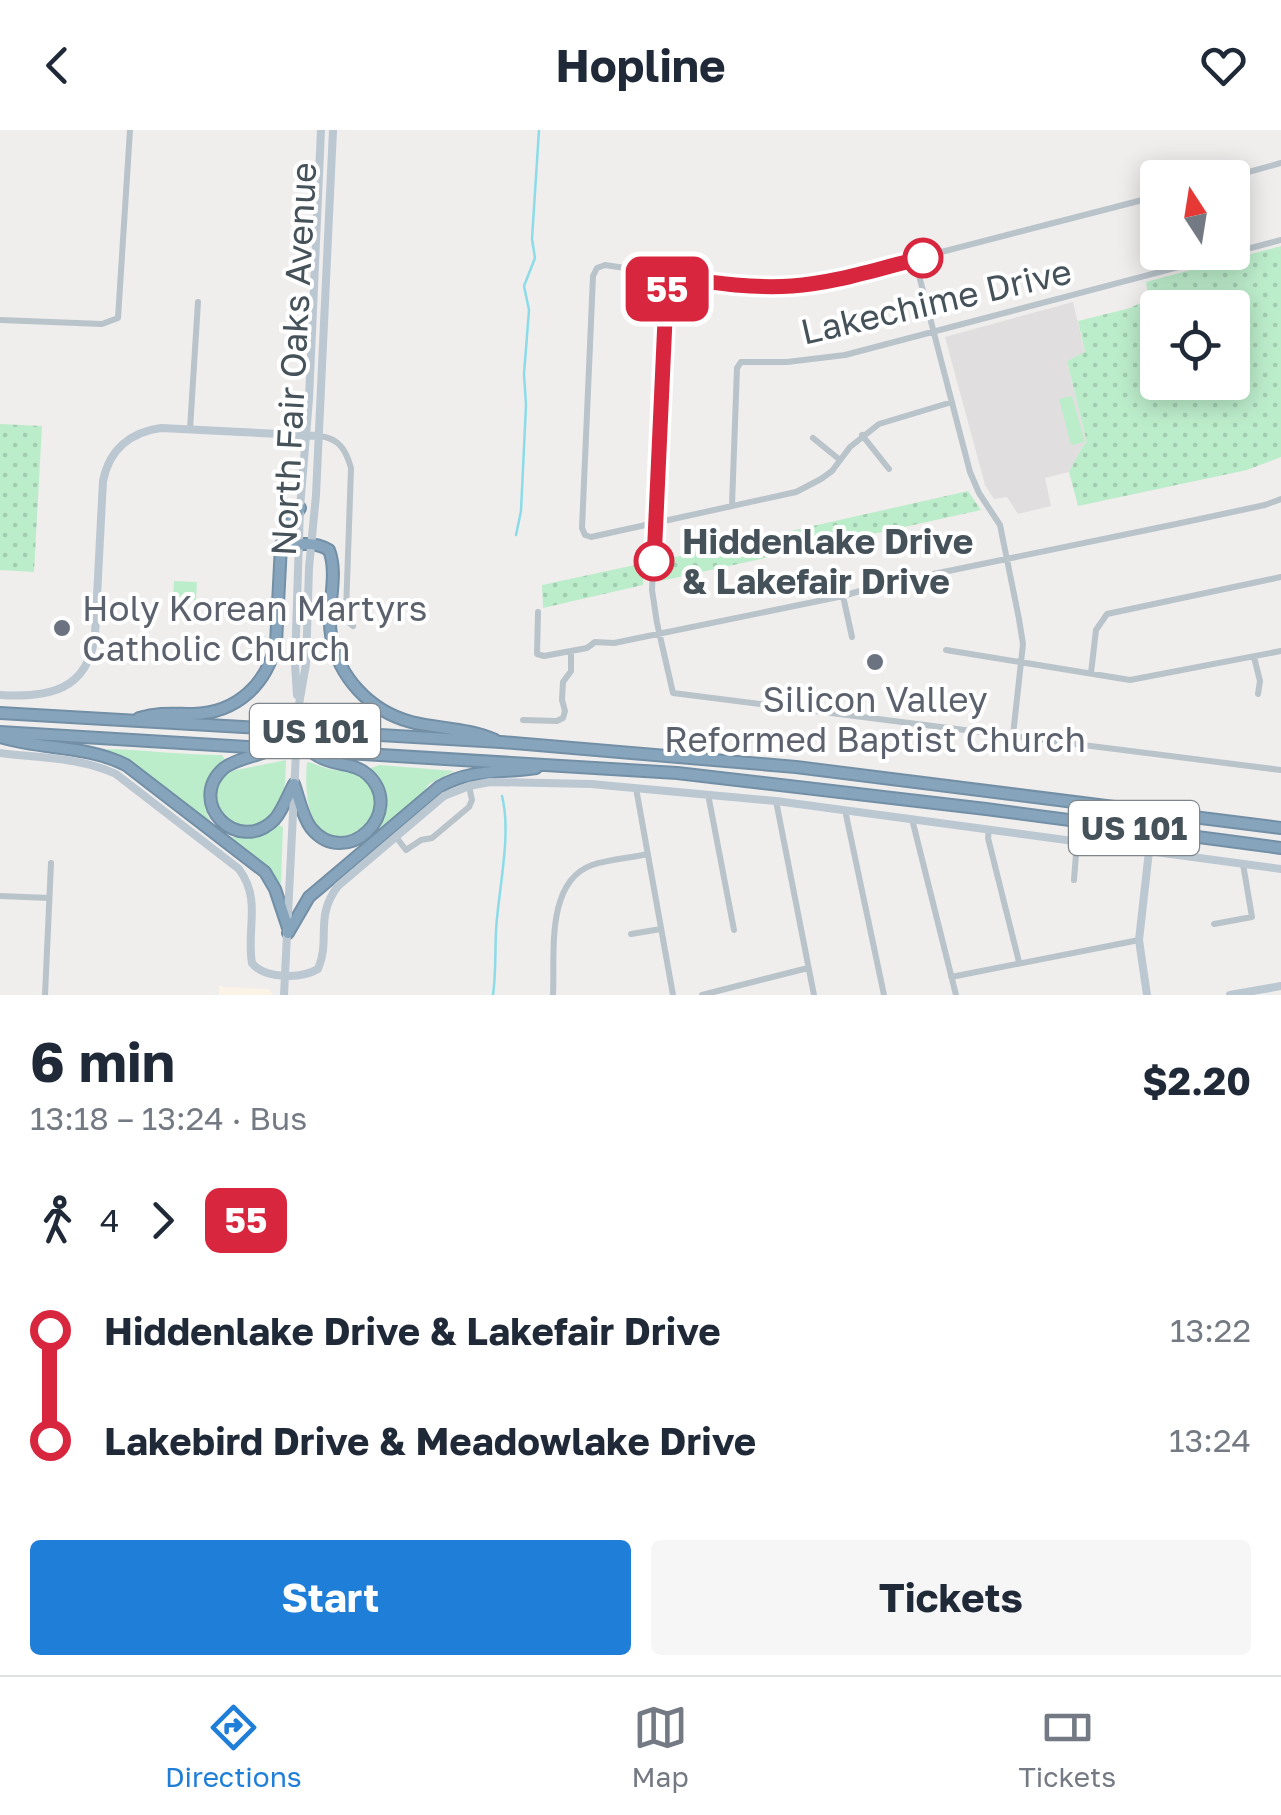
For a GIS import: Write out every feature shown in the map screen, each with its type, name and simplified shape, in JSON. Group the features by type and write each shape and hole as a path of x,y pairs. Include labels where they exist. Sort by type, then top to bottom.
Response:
{"highway":[{"path":"130,720 159,712 194,714 224,708 260,682 276,643 280,553 300,508"},
{"path":"280,553 288,547 306,545 329,550 330,632 338,662 354,687 396,716 478,732 500,742"},
{"name":"US 101","path":"0,713 500,742 796,766 1281,828"},
{"path":"0,734 15,742 100,754 126,765 264,872 275,888 288,931"},
{"name":"US 101","path":"0,734 562,765 747,780 1281,848"},
{"path":"276,748 221,771 210,794 214,812 232,829 258,830 276,817 295,778"},
{"path":"295,778 307,821 324,838 352,841 366,834 377,820 379,794 371,778 357,767 325,760 309,750"},
{"path":"288,931 309,896 448,782 472,774 562,765"}],"street":[{"path":"0,320 102,324 118,318 130,130"},
{"name":"North Fair Oaks Avenue","path":"306,545 300,508 322,130"},
{"name":"North Fair Oaks Avenue","path":"284,995 298,710 306,664 306,545 319,436 334,130"},
{"path":"1250,172 1281,164"},
{"path":"952,402 879,424 821,479 796,492 591,536 582,528 593,276 597,268 606,265 738,286 795,286 915,260 1140,201"},
{"name":"Lakechime Drive","path":"732,505 741,362 786,362 844,355 1281,240"},
{"path":"915,260 970,472 1000,525 1007,558 1023,644 1013,735"},
{"path":"667,276 652,590 673,692 1281,770"},
{"path":"190,430 198,302"},
{"path":"0,694 50,694 82,671 90,658 107,465 121,444 136,434 155,429 319,436 338,442 351,468 346,612 347,621 353,626"},
{"path":"862,436 889,469"},
{"path":"813,438 840,460"},
{"path":"538,612 537,654 544,656 586,648 596,642 614,643 843,596 1281,499"},
{"path":"1091,672 1096,630 1107,614 1281,576"},
{"path":"843,596 852,637"},
{"path":"946,650 1130,680 1281,651"},
{"path":"523,720 557,722 563,718 563,682 570,671 571,651"},
{"path":"1254,657 1260,681 1258,694"},
{"path":"0,753 105,768 239,869 250,886 250,950 260,972 310,974 318,969 326,905 338,886 444,796 490,782 636,788 776,801 1281,869"},
{"path":"396,837 406,850 432,838 471,803 469,786"},
{"path":"636,788 673,995"},
{"path":"708,794 734,930"},
{"path":"776,801 814,995"},
{"path":"845,810 884,995"},
{"path":"912,819 956,995"},
{"path":"989,829 1019,962"},
{"path":"1074,880 1077,841"},
{"path":"1147,995 1139,940 1148,850"},
{"path":"553,995 556,921 568,883 592,866 648,854"},
{"path":"44,995 51,862"},
{"path":"1214,924 1252,916 1243,864"},
{"path":"0,896 49,898"},
{"path":"631,934 662,930"},
{"path":"951,977 1139,940"},
{"path":"702,995 808,968"},
{"path":"742,985 744,995"},
{"path":"1230,995 1281,986"}],"shaded area":[{"path":"1073,302 1085,353 1067,361 1087,443 1069,472 1045,478 1051,506 1018,514 1007,497 994,499 985,485 945,337"},
{"path":"219,985 269,989 273,995 219,995"}],"green space":[{"path":"1281,246 1281,457 1247,470 1078,506 1069,472 1087,443 1067,361 1085,352 1078,321 1140,303 1140,400 1250,400 1250,290 1147,290 1146,282 1191,270 1250,270 1250,254"},
{"path":"1072,396 1085,442 1071,445 1059,399"},
{"path":"0,424 42,426 34,572 0,570"},
{"path":"968,491 981,510 661,581 662,560"},
{"path":"644,563 643,585 543,608 542,585"},
{"path":"174,581 197,582 196,600 173,599"},
{"path":"108,749 222,755 225,760 205,787 204,803 210,820 207,825 156,782 106,752"},
{"path":"286,760 284,793 271,815 252,829 230,825 215,805 219,780 227,772"},
{"path":"307,762 359,775 374,791 375,808 367,823 352,834 335,836 319,827 308,803"},
{"path":"380,765 454,771 429,784 421,796 378,833 375,828 382,816 368,769"},
{"path":"278,825 283,827 281,883 276,885 228,841 231,837 256,838"}],"waterway":[{"path":"516,535 521,511 526,405 529,310 524,286 535,258 532,239 539,130"},
{"path":"493,995 505,845 502,796"}],"bus line":[{"name":"55","path":"654,561 667,276 738,286 795,286 923,258"}],"place":[{"name":"Hiddenlake Drive & Lakefair Drive","path":"654,561"},
{"name":"Holy Korean Martyrs Catholic Church","path":"62,628"},
{"name":"Silicon Valley Reformed Baptist Church","path":"875,662"}]}
